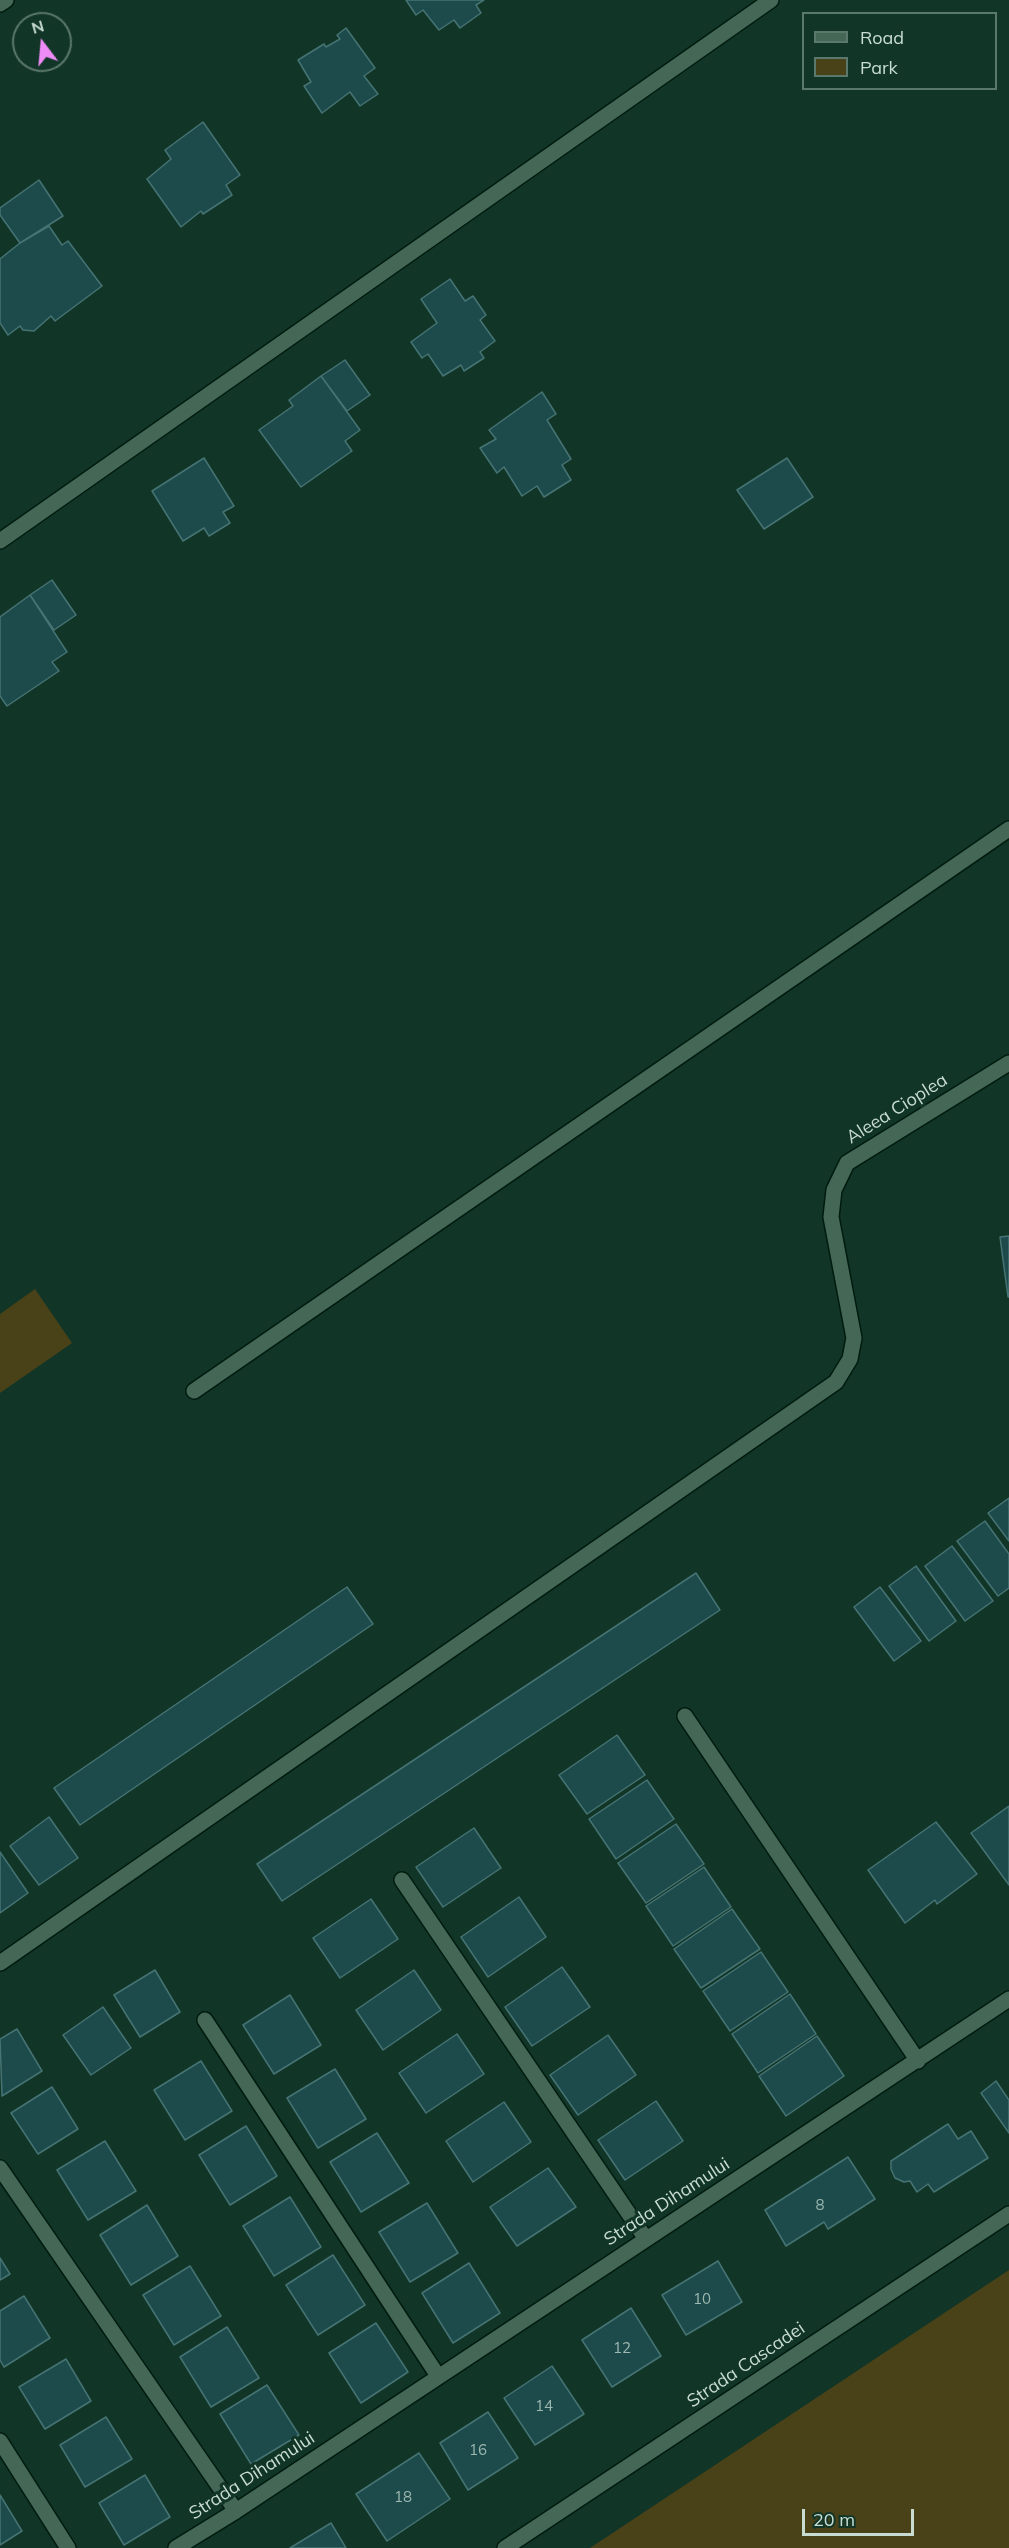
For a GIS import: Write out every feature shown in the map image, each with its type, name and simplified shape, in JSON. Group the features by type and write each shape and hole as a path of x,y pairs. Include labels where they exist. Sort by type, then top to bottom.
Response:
{"street":[{"path":"0,4 6,0"},
{"path":"0,541 771,0"},
{"path":"194,1391 1009,830"},
{"name":"Aleea Cioplea","path":"0,1963 836,1382 850,1359 854,1338 831,1217 834,1190 847,1163 1009,1063"},
{"path":"685,1716 918,2061"},
{"path":"402,1880 646,2239"},
{"name":"Strada Dihamului","path":"176,2548 236,2511 1009,2000"},
{"path":"205,2020 438,2376"},
{"path":"0,2168 236,2511"},
{"name":"Strada Cascadei","path":"505,2548 1009,2214"},
{"path":"0,2441 68,2548"}],"green space":[{"path":"35,1289 72,1343 0,1393 0,1314"},
{"path":"1009,2270 1009,2548 590,2548"}],"building":[{"path":"406,0 484,0 476,5 481,13 460,28 454,20 439,30 423,10 416,15"},
{"path":"346,28 375,68 364,76 378,94 360,106 350,92 322,113 304,86 311,82 298,60 324,44 326,47 340,39 337,35"},
{"path":"203,122 240,175 226,185 232,195 203,214 201,211 181,227 147,179 171,159 165,150"},
{"path":"39,180 63,216 20,243 0,215 0,208"},
{"path":"49,226 62,245 68,241 102,286 55,321 51,316 34,331 23,330 20,326 8,335 0,323 0,259 20,243"},
{"path":"450,279 465,301 473,296 486,315 480,320 495,341 480,352 484,358 464,371 461,365 443,376 428,354 422,358 411,342 437,323 421,299"},
{"path":"345,360 370,395 347,411 321,376"},
{"path":"321,376 360,430 345,441 352,451 301,487 259,430 293,406 289,400"},
{"path":"542,392 556,414 547,420 571,459 562,465 571,480 544,497 537,486 522,496 504,467 497,473 480,448 496,439 489,430"},
{"path":"204,458 234,506 223,512 230,523 209,536 204,528 183,541 152,491"},
{"path":"787,458 813,497 764,529 737,490"},
{"path":"52,580 76,615 54,630 30,595"},
{"path":"30,595 67,652 52,662 59,671 7,706 0,696 0,617"},
{"path":"1009,1236 1009,1297 1008,1297 1000,1237"},
{"path":"1009,1498 1009,1541 988,1513"},
{"path":"985,1521 1009,1554 1009,1588 998,1596 957,1541"},
{"path":"952,1546 993,1601 965,1621 925,1566"},
{"path":"916,1566 956,1621 929,1641 889,1586"},
{"path":"696,1573 720,1610 282,1901 257,1864"},
{"path":"347,1587 373,1624 80,1825 54,1788"},
{"path":"880,1587 921,1641 894,1661 854,1607"},
{"path":"617,1735 645,1775 587,1814 559,1775"},
{"path":"647,1780 674,1819 616,1859 589,1819"},
{"path":"1009,1806 1009,1885 971,1833"},
{"path":"49,1817 78,1858 39,1885 10,1846"},
{"path":"936,1822 977,1874 937,1904 935,1900 905,1923 868,1870"},
{"path":"676,1824 704,1864 646,1903 618,1863"},
{"path":"474,1828 501,1868 443,1907 416,1867"},
{"path":"0,1852 28,1893 0,1913"},
{"path":"704,1867 731,1907 673,1946 646,1906"},
{"path":"519,1897 546,1937 488,1977 461,1937"},
{"path":"371,1899 398,1939 340,1978 313,1938"},
{"path":"732,1909 760,1949 701,1988 674,1949"},
{"path":"761,1952 788,1992 730,2031 703,1991"},
{"path":"562,1967 590,2007 532,2046 505,2007"},
{"path":"155,1970 180,2012 140,2037 114,1995"},
{"path":"414,1970 441,2010 383,2050 356,2010"},
{"path":"790,1994 816,2034 758,2073 732,2034"},
{"path":"290,1995 321,2045 274,2074 243,2025"},
{"path":"103,2007 131,2048 91,2075 63,2035"},
{"path":"17,2029 42,2071 2,2096 0,2039"},
{"path":"457,2034 484,2074 426,2113 399,2073"},
{"path":"608,2035 636,2075 578,2115 550,2075"},
{"path":"817,2036 844,2076 786,2116 759,2076"},
{"path":"201,2061 232,2111 185,2140 154,2090"},
{"path":"335,2069 366,2119 318,2148 287,2098"},
{"path":"996,2081 1009,2100 1009,2133 981,2093"},
{"path":"52,2087 78,2129 38,2154 11,2113"},
{"path":"656,2101 683,2141 625,2180 598,2140"},
{"path":"504,2102 531,2142 473,2182 446,2141"},
{"path":"948,2124 958,2139 971,2131 988,2158 934,2192 928,2184 917,2192 910,2181 904,2182 895,2178 891,2169 891,2161"},
{"path":"246,2126 277,2176 230,2205 199,2155"},
{"path":"377,2133 409,2183 361,2212 330,2162"},
{"path":"105,2141 136,2191 88,2220 57,2170"},
{"path":"848,2157 875,2199 828,2229 824,2222 786,2246 765,2210"},
{"path":"548,2168 576,2207 517,2246 490,2207"},
{"path":"290,2197 321,2247 274,2276 243,2226"},
{"path":"427,2203 458,2253 410,2282 379,2232"},
{"path":"147,2205 178,2256 131,2285 100,2235"},
{"path":"333,2255 365,2305 318,2335 286,2285"},
{"path":"0,2258 10,2274 0,2280"},
{"path":"718,2261 742,2302 686,2335 662,2295"},
{"path":"469,2263 500,2313 453,2343 422,2293"},
{"path":"190,2266 221,2316 174,2345 143,2295"},
{"path":"24,2296 50,2338 4,2367 0,2360 0,2311"},
{"path":"631,2308 661,2356 612,2387 582,2340"},
{"path":"376,2323 408,2372 361,2403 329,2353"},
{"path":"227,2327 259,2378 211,2407 180,2357"},
{"path":"66,2359 91,2401 45,2429 19,2387"},
{"path":"552,2366 584,2414 535,2445 504,2398"},
{"path":"267,2385 299,2435 251,2464 220,2414"},
{"path":"488,2412 518,2458 468,2490 440,2443"},
{"path":"106,2417 132,2459 85,2487 60,2445"},
{"path":"419,2453 450,2499 387,2541 356,2494"},
{"path":"145,2475 170,2517 124,2545 99,2503"},
{"path":"0,2495 22,2531 0,2545"},
{"path":"331,2523 346,2548 290,2548"}]}
